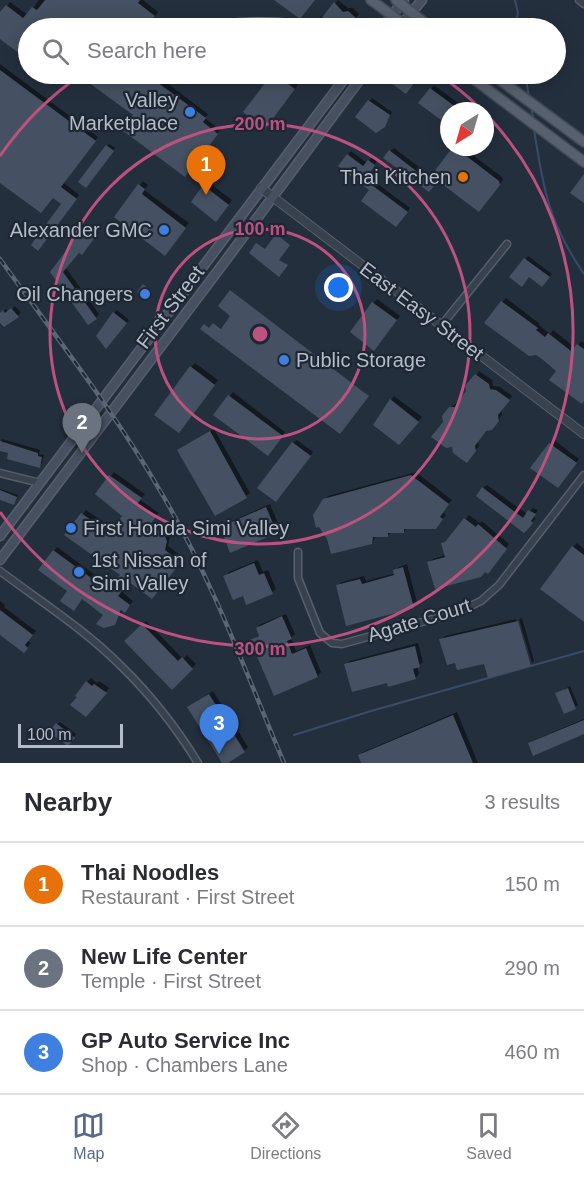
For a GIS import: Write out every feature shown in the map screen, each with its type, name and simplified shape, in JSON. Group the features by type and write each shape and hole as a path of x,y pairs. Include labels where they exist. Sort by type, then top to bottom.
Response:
{"main road":[{"path":"371,0 392,16 400,1 418,18"},
{"path":"409,18 422,0"},
{"name":"First Street","path":"1,534 340,84"},
{"name":"First Street","path":"0,560 357,84"},
{"path":"481,84 583,158"},
{"path":"506,84 584,142"},
{"path":"40,483 55,487"}],"street":[{"path":"579,0 584,4"},
{"name":"East Easy Street","path":"261,188 584,434"},
{"path":"441,326 507,243"},
{"path":"0,473 40,483"},
{"name":"Agate Court","path":"298,552 298,578 320,633 332,643 342,644 458,612 481,601 499,585 584,475"},
{"path":"0,570 94,641 120,664 167,717 198,763"}],"building":[{"path":"45,0 140,0 138,3 155,16 154,18 23,18 32,7 37,10"},
{"path":"274,0 315,0 299,18"},
{"path":"334,2 343,12 348,11 356,18 322,18"},
{"path":"6,5 23,18 18,18 18,52 0,39 0,12"},
{"path":"0,70 96,141 61,187 77,199 38,251 31,245 61,204 53,198 41,213 0,183"},
{"path":"91,84 160,84 206,118 203,122 218,134 185,177 122,130 133,115"},
{"path":"264,84 288,84 295,89 265,129 243,112"},
{"path":"392,84 414,84 406,94"},
{"path":"430,88 449,102 440,102 440,119 418,103"},
{"path":"368,100 390,115 385,127 376,133 355,117"},
{"path":"106,145 114,151 86,188 78,182"},
{"path":"389,150 428,180 446,156 466,156 499,181 500,185 479,212 438,181 429,192 383,158"},
{"path":"347,154 363,166 368,160 375,165 365,180 408,212 396,227 361,201 369,190 338,166"},
{"path":"584,174 584,203 570,193"},
{"path":"138,184 145,189 142,194 186,228 165,256 114,217"},
{"path":"203,185 229,205 216,222 191,202"},
{"path":"84,227 96,236 82,255 79,253 63,272 97,319 88,325 50,272"},
{"path":"276,234 290,245 279,260 288,265 279,277 249,253 256,243 265,249"},
{"path":"524,258 550,277 542,287 529,277 522,287 509,277"},
{"path":"143,284 152,292 146,300 137,292"},
{"path":"230,290 369,396 340,434 200,329 204,324 209,328 213,323 221,329 230,316 218,306"},
{"path":"501,301 538,328 536,330 545,337 548,333 571,351 577,344 584,349 584,401 582,404 549,380 556,371 542,359 536,355 529,356 484,323"},
{"path":"372,302 397,320 374,351 350,332"},
{"path":"11,308 19,317 4,327 0,323 0,313 3,310 5,313"},
{"path":"113,312 127,323 106,349 96,336"},
{"path":"190,366 215,385 179,433 154,415"},
{"path":"475,374 489,384 490,389 496,390 510,400 498,415 499,421 492,430 486,431 475,446 476,451 467,463 453,453 452,447 446,448 431,437 443,422 442,416 449,407 455,407 466,391 465,386"},
{"path":"228,395 283,436 268,456 213,415"},
{"path":"390,399 419,422 399,445 373,425"},
{"path":"210,431 247,498 215,516 177,450"},
{"path":"0,441 38,453 38,456 42,457 40,468 7,459 8,453 0,451"},
{"path":"292,442 311,456 276,502 257,488"},
{"path":"549,443 577,463 558,488 530,468"},
{"path":"109,475 142,498 137,504 156,517 147,528 163,532 167,541 165,550 181,562 152,599 129,582 118,596 130,605 125,613 121,610 115,625 104,628 96,624 103,615 82,599 74,611 60,601 67,591 38,570 53,550 109,591 120,575 64,535 81,513 110,533 122,516 95,494"},
{"path":"411,475 449,504 440,517 443,519 436,529 404,529 404,533 388,533 388,537 373,537 372,544 331,554 327,539 319,527 316,528 313,515 323,499"},
{"path":"482,487 523,518 528,510 536,514 531,521 533,523 524,533 476,496"},
{"path":"0,490 17,497 14,505 0,500"},
{"path":"266,507 277,533 230,553 220,527"},
{"path":"464,518 476,527 478,524 507,549 488,574 485,572 481,577 435,589 427,562 445,557 441,543 445,542"},
{"path":"572,546 584,555 584,622 540,589"},
{"path":"254,563 259,575 264,573 273,594 246,605 243,596 233,600 223,576"},
{"path":"403,567 414,608 346,626 336,585 360,579 362,584 394,575 393,570"},
{"path":"0,610 33,635 25,645 28,648 24,653 0,635"},
{"path":"282,616 292,639 287,641 292,654 306,648 318,677 274,696 250,640 259,636 256,628"},
{"path":"518,621 531,666 488,678 484,664 457,670 455,663 447,665 439,639"},
{"path":"142,624 178,661 182,657 193,669 172,690 124,641"},
{"path":"415,646 420,667 413,669 416,679 388,687 387,683 352,692 344,664"},
{"path":"86,681 107,693 86,717 70,705"},
{"path":"568,688 576,709 564,714 555,693"},
{"path":"209,694 245,752 228,763 222,763 187,707"},
{"path":"453,715 473,763 361,763 358,755"},
{"path":"584,720 584,734 533,756 528,743"},
{"path":"56,723 75,738 68,746 49,732"}],"waterway":[{"path":"515,0 517,18"},
{"path":"527,84 529,97"},
{"path":"531,106 533,118"},
{"path":"534,129 549,205 572,256 584,274"},
{"path":"294,735 584,651"}],"railway":[{"path":"0,259 105,404 162,494 213,593 284,763"}],"place":[{"name":"Valley Marketplace","path":"190,112"},
{"name":"Thai Kitchen","path":"463,177"},
{"name":"Thai Noodles","path":"206,195"},
{"name":"Alexander GMC","path":"164,230"},
{"name":"Oil Changers","path":"145,294"},
{"name":"Public Storage","path":"284,360"},
{"name":"New Life Center","path":"82,453"},
{"name":"First Honda Simi Valley","path":"71,528"},
{"name":"1st Nissan of Simi Valley","path":"79,572"},
{"name":"GP Auto Service Inc","path":"219,754"}]}
